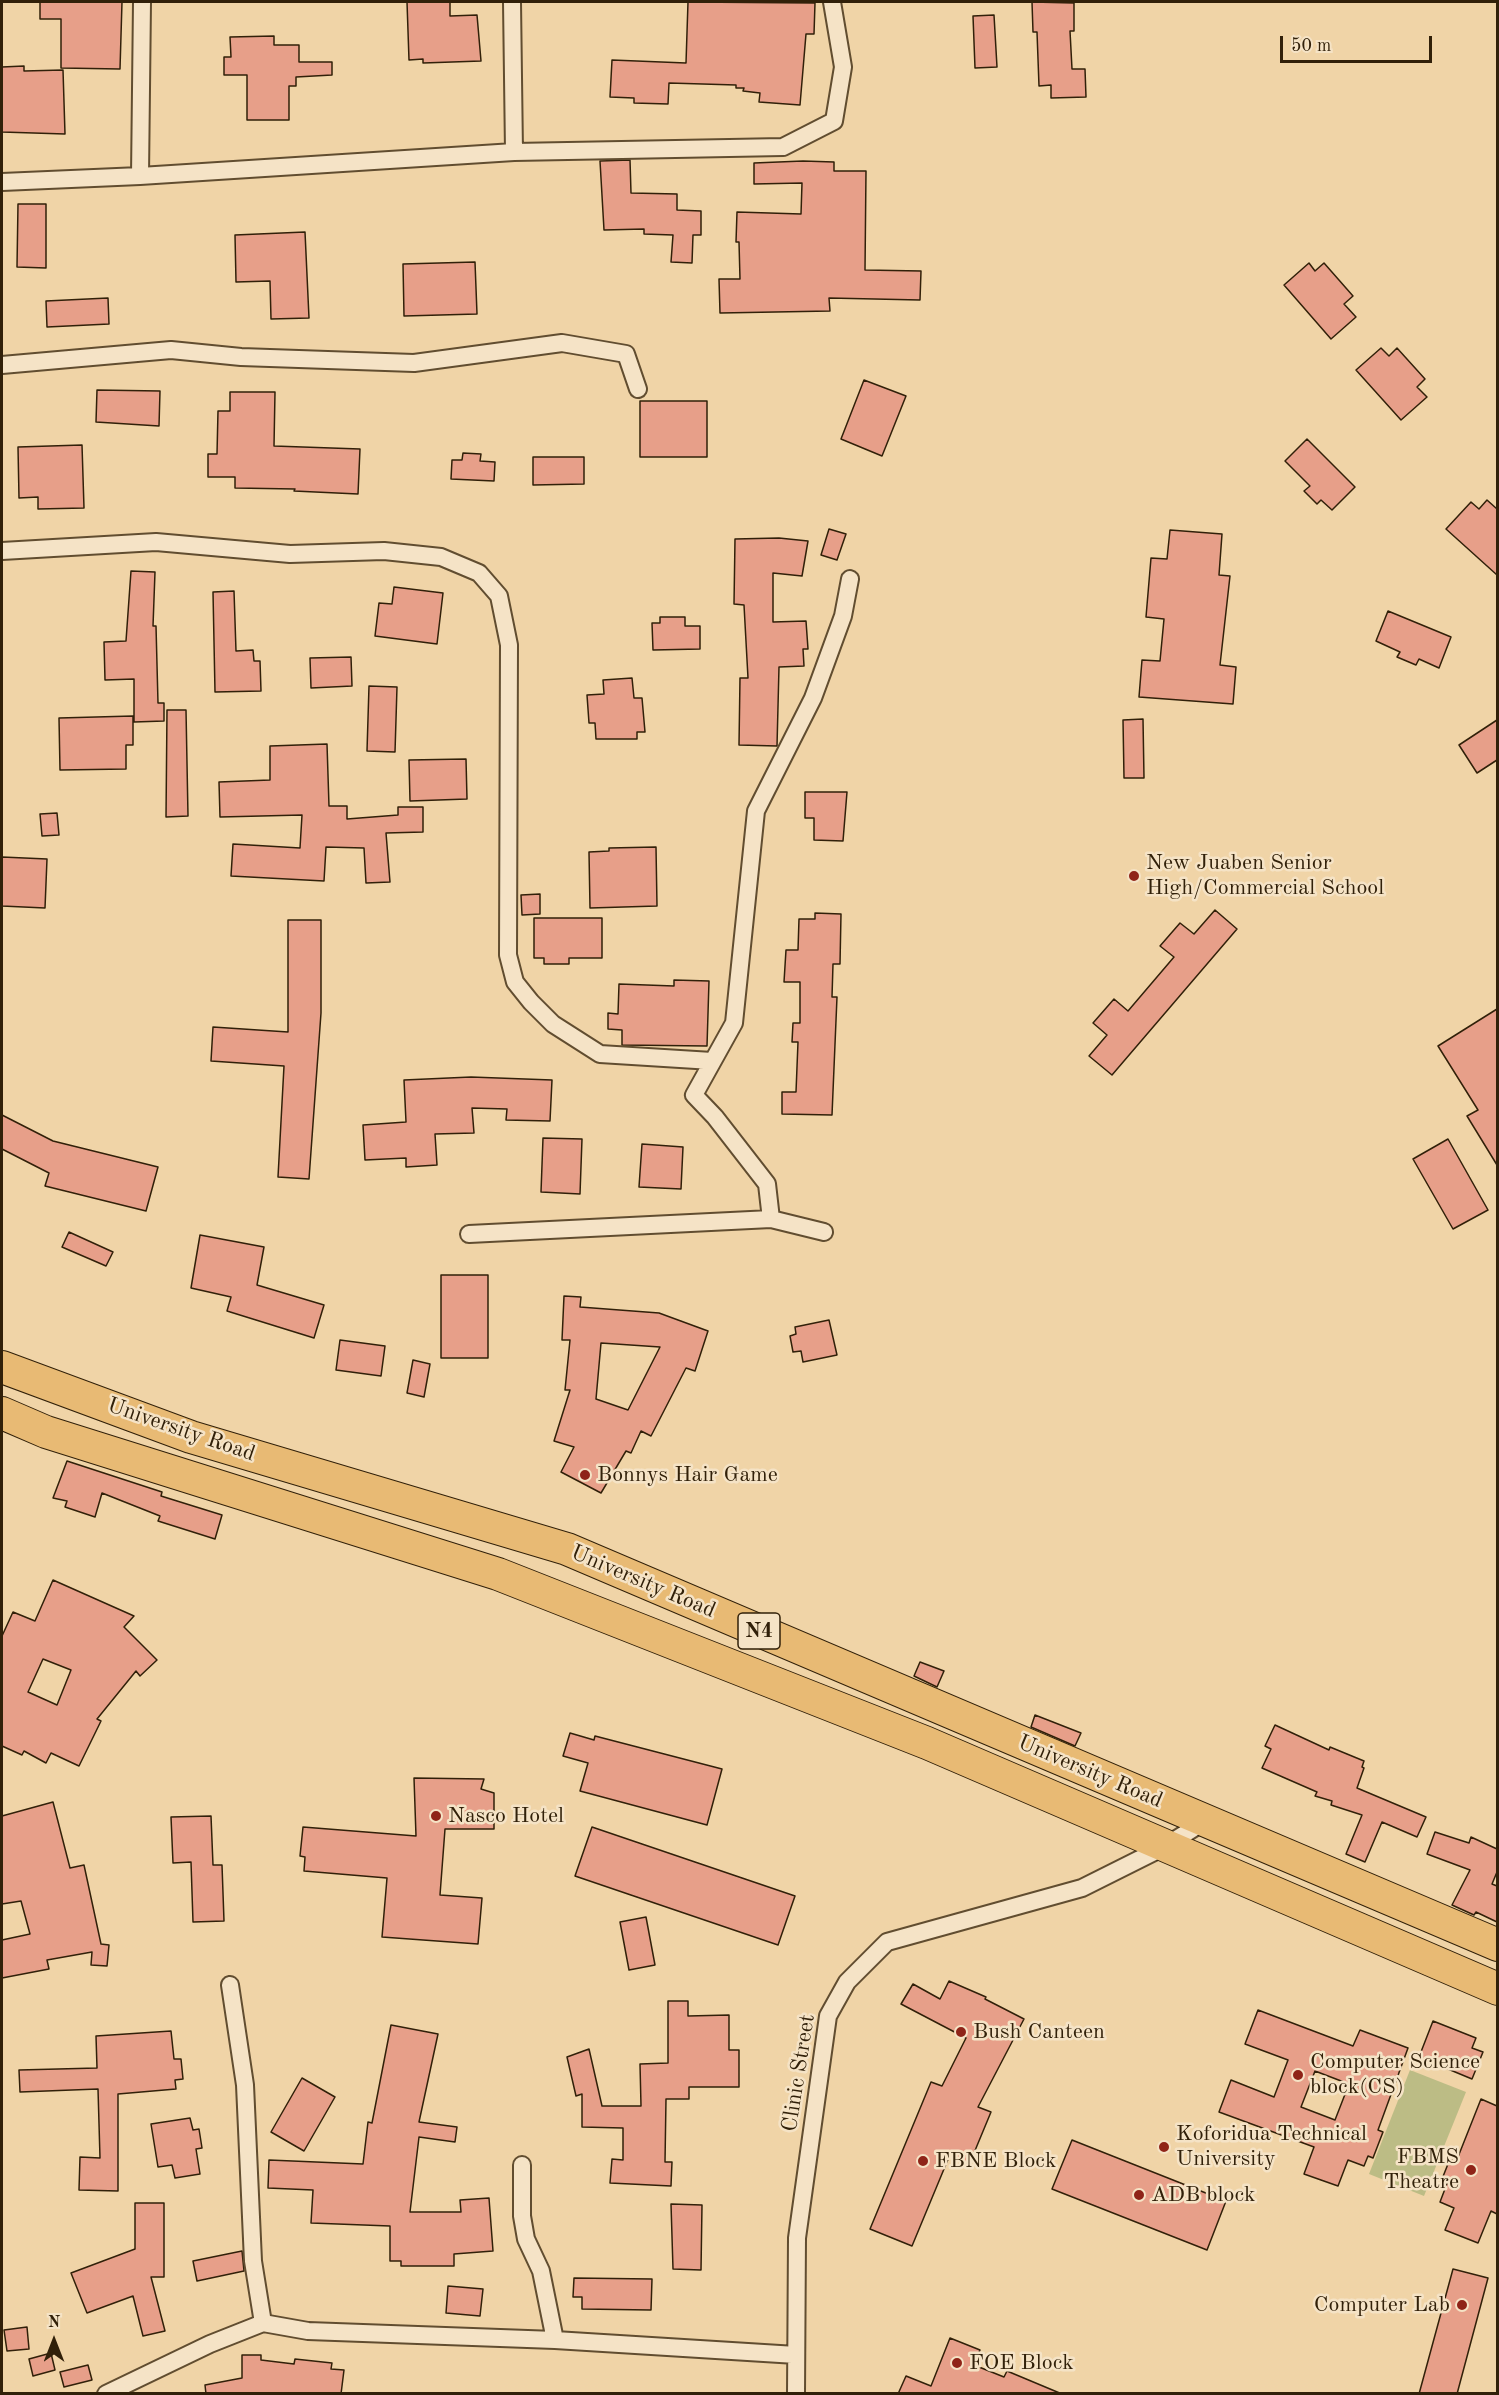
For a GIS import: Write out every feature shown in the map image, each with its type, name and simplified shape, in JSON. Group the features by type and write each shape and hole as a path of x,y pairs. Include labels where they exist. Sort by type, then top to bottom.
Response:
{"highway":[{"name":"University Road","path":"2,1367 191,1437 567,1549 1497,1945"},
{"name":"University Road","path":"2,1413 45,1432 498,1574 927,1743 1497,1989"}],"street":[{"path":"140,176 142,2"},
{"path":"512,2 514,152"},
{"path":"2,182 140,176 514,152 783,147 834,121 843,68 832,2"},
{"path":"2,365 171,350 241,357 414,363 562,342 626,354 638,388"},
{"path":"2,551 156,542 290,554 384,551 441,557 478,573 499,596 509,645 508,955 515,982 553,1024 600,1054 712,1061"},
{"path":"771,1219 767,1184 715,1117 694,1095 734,1023 756,812 813,698 843,616 850,579"},
{"path":"469,1234 771,1219 824,1232"},
{"name":"Clinic Street","path":"796,2394 797,2238 828,2016 847,1982 888,1942 1082,1888 1164,1847 1205,1821"},
{"path":"230,1985 245,2085 253,2261 263,2323"},
{"path":"522,2165 522,2216 526,2239 541,2271 555,2340"},
{"path":"106,2394 210,2344 263,2323 308,2331 555,2340 796,2355"}],"green space":[{"path":"1410,2070 1466,2092 1424,2196 1369,2174"}],"building":[{"path":"40,2 122,2 120,69 61,68 61,19 40,19"},
{"path":"407,2 450,2 450,16 477,15 481,61 423,63 423,59 409,60"},
{"path":"688,2 815,3 814,34 806,34 800,105 759,102 760,93 743,91 744,88 736,88 736,85 669,83 668,104 634,103 634,98 610,97 612,60 686,63"},
{"path":"1032,2 1074,3 1074,31 1070,31 1072,69 1085,69 1086,97 1051,98 1051,85 1039,86 1037,32 1033,32"},
{"path":"994,15 997,67 975,68 973,16"},
{"path":"274,36 274,45 299,45 299,62 332,62 332,75 296,77 296,86 289,86 289,120 247,120 247,75 224,75 224,57 231,57 230,37"},
{"path":"24,66 24,71 63,70 65,134 2,132 2,67"},
{"path":"630,160 631,193 677,194 677,210 701,211 701,235 693,235 692,263 671,262 673,235 644,234 644,229 604,230 600,161"},
{"path":"834,162 834,171 866,171 865,270 921,271 920,300 829,298 830,311 720,313 719,279 740,279 739,242 736,242 737,212 801,214 802,183 754,184 754,163"},
{"path":"18,204 46,204 46,268 17,267"},
{"path":"305,232 309,318 271,319 270,281 236,282 235,235"},
{"path":"475,262 477,314 404,316 403,264"},
{"path":"1309,263 1315,271 1324,263 1353,296 1344,304 1356,317 1331,339 1284,285"},
{"path":"108,298 109,324 47,327 46,301"},
{"path":"1381,348 1389,356 1397,348 1425,379 1417,387 1427,397 1401,420 1356,370"},
{"path":"864,380 906,396 882,456 841,439"},
{"path":"97,390 160,391 159,426 96,422"},
{"path":"230,392 275,392 274,446 360,449 358,494 294,491 295,489 235,488 235,477 208,477 208,454 217,454 218,411 230,411"},
{"path":"640,401 707,401 707,457 640,457"},
{"path":"1307,439 1355,487 1332,510 1321,500 1317,504 1304,491 1310,486 1285,461"},
{"path":"82,445 84,508 38,509 38,497 19,498 18,447"},
{"path":"463,453 481,454 480,461 495,462 494,481 451,479 452,460 462,460"},
{"path":"533,457 584,457 584,484 533,485"},
{"path":"1487,500 1497,509 1497,575 1446,529 1471,502 1479,509"},
{"path":"829,529 846,534 837,560 821,555"},
{"path":"1170,530 1222,534 1219,575 1230,576 1220,665 1236,667 1233,704 1139,697 1142,660 1160,661 1164,619 1146,617 1151,558 1167,559"},
{"path":"779,538 808,541 802,576 773,573 773,622 806,621 808,649 803,649 804,666 779,667 777,746 739,745 740,678 748,678 744,605 734,604 735,539"},
{"path":"131,571 155,572 153,626 156,626 158,703 164,703 164,721 134,722 134,679 105,680 104,642 126,641"},
{"path":"394,587 443,593 437,644 375,636 379,603 392,604"},
{"path":"234,591 236,651 253,650 254,661 260,661 261,691 215,692 213,592"},
{"path":"1388,611 1451,637 1439,668 1419,659 1416,665 1397,657 1400,652 1376,641"},
{"path":"660,617 685,617 685,626 700,626 700,649 653,650 652,623 660,623"},
{"path":"351,657 352,686 311,688 310,658"},
{"path":"632,678 634,698 642,698 645,732 637,732 637,739 596,739 595,723 589,723 587,695 604,694 603,680"},
{"path":"369,686 397,687 395,752 367,751"},
{"path":"167,710 186,710 188,816 166,817"},
{"path":"133,716 133,745 126,745 126,769 60,770 59,718"},
{"path":"1143,719 1144,778 1124,778 1123,720"},
{"path":"1497,720 1497,760 1477,773 1459,745"},
{"path":"327,744 329,806 347,806 347,819 398,815 398,807 423,807 423,832 386,833 390,882 366,883 364,848 326,847 324,881 231,876 233,844 300,848 302,815 220,817 219,782 270,780 270,746"},
{"path":"466,759 467,799 410,801 409,760"},
{"path":"805,792 847,792 843,841 814,840 814,818 805,818"},
{"path":"57,813 59,835 42,836 40,814"},
{"path":"656,847 657,906 590,908 589,852 609,851 609,848"},
{"path":"2,857 47,859 45,908 2,906"},
{"path":"540,894 540,914 522,915 521,895"},
{"path":"1215,910 1237,929 1112,1075 1089,1056 1107,1035 1093,1023 1114,999 1128,1011 1174,957 1160,946 1180,923 1194,934"},
{"path":"815,913 841,914 840,964 833,964 832,997 837,997 832,1115 782,1114 782,1092 796,1092 798,1042 792,1042 793,1023 800,1023 800,982 784,982 786,950 798,950 799,919 815,919"},
{"path":"534,918 602,918 602,958 569,958 569,964 544,964 544,958 534,958"},
{"path":"288,920 321,920 321,1013 309,1179 278,1177 284,1066 211,1061 213,1027 288,1032"},
{"path":"674,980 709,981 707,1046 622,1045 622,1030 608,1029 608,1013 618,1014 619,984 674,986"},
{"path":"1497,1009 1497,1165 1467,1116 1478,1110 1438,1046"},
{"path":"471,1077 552,1080 550,1121 506,1120 507,1109 472,1108 474,1133 435,1134 437,1165 406,1167 406,1158 365,1160 363,1125 406,1122 404,1080"},
{"path":"2,1115 53,1141 158,1167 146,1211 45,1186 49,1173 2,1149"},
{"path":"543,1138 582,1139 580,1194 541,1192"},
{"path":"1448,1139 1488,1210 1453,1229 1413,1159"},
{"path":"642,1144 683,1147 681,1189 639,1187"},
{"path":"69,1232 113,1252 106,1266 62,1247"},
{"path":"200,1235 264,1247 257,1285 324,1305 314,1338 227,1311 231,1297 191,1288"},
{"path":"441,1275 488,1275 488,1358 441,1358"},
{"path":"564,1296 581,1297 580,1307 659,1313 708,1331 695,1371 686,1368 651,1436 641,1431 631,1453 626,1451 601,1493 561,1472 574,1447 554,1441 570,1390 565,1390 570,1340 562,1340","holes":["601,1343 660,1347 628,1410 596,1399"]},
{"path":"829,1320 837,1355 803,1362 801,1351 793,1352 790,1336 796,1334 795,1327"},
{"path":"340,1340 385,1346 381,1376 336,1370"},
{"path":"413,1360 430,1364 424,1397 407,1393"},
{"path":"67,1461 162,1492 161,1496 222,1515 215,1539 158,1521 160,1516 102,1493 95,1517 65,1507 67,1501 53,1498"},
{"path":"53,1580 134,1616 124,1627 157,1660 140,1676 136,1671 97,1719 101,1721 79,1766 51,1753 46,1763 24,1751 22,1755 2,1746 2,1636 13,1612 35,1621","holes":["43,1659 71,1670 57,1705 28,1692"]},
{"path":"920,1662 944,1671 937,1687 914,1676"},
{"path":"1035,1715 1081,1733 1075,1746 1031,1727"},
{"path":"1275,1725 1329,1750 1330,1747 1364,1761 1357,1788 1426,1817 1417,1837 1382,1822 1365,1862 1346,1854 1362,1815 1331,1805 1332,1801 1315,1796 1317,1792 1262,1768 1271,1749 1265,1746"},
{"path":"570,1733 594,1740 595,1736 722,1769 707,1825 580,1791 588,1763 563,1756"},
{"path":"414,1778 484,1779 481,1789 494,1793 494,1829 445,1829 440,1895 482,1898 478,1944 382,1937 387,1878 304,1871 305,1857 300,1856 303,1827 416,1836"},
{"path":"53,1802 70,1868 84,1865 101,1944 109,1945 107,1966 91,1965 92,1952 47,1960 49,1969 2,1978 2,1940 30,1934 21,1901 2,1904 2,1816"},
{"path":"211,1816 213,1865 222,1865 224,1921 193,1922 191,1862 173,1863 171,1817"},
{"path":"592,1827 795,1896 778,1945 575,1876"},
{"path":"1435,1832 1469,1843 1471,1837 1497,1849 1497,1872 1492,1884 1497,1886 1497,1922 1476,1912 1474,1915 1452,1905 1470,1870 1427,1854"},
{"path":"646,1917 655,1965 629,1970 620,1922"},
{"path":"949,1981 986,1997 985,1999 1024,2019 978,2107 991,2112 969,2165 949,2157 912,2246 870,2229 931,2082 942,2086 966,2038 901,2004 913,1984 940,1999"},
{"path":"668,2001 688,2001 688,2016 729,2015 729,2050 739,2050 739,2087 689,2087 689,2099 666,2099 665,2162 672,2162 671,2186 610,2183 612,2159 623,2160 623,2128 582,2127 582,2094 576,2096 567,2057 589,2049 602,2106 641,2106 640,2064 668,2063"},
{"path":"1258,2010 1353,2046 1360,2030 1408,2048 1378,2130 1383,2132 1373,2158 1368,2156 1364,2166 1348,2160 1338,2186 1304,2174 1314,2147 1219,2112 1231,2080 1274,2097 1288,2060 1245,2044","holes":["1315,2071 1349,2084 1335,2120 1301,2107"]},
{"path":"1433,2021 1476,2038 1472,2048 1483,2052 1472,2079 1419,2057"},
{"path":"391,2025 438,2034 419,2122 457,2127 455,2142 419,2137 410,2212 461,2212 460,2200 489,2198 493,2251 454,2254 454,2266 401,2266 401,2261 390,2261 390,2226 311,2223 313,2190 268,2188 269,2160 363,2164 368,2122 372,2123"},
{"path":"171,2031 174,2059 181,2059 183,2079 175,2080 176,2089 118,2094 118,2191 79,2190 80,2157 100,2158 98,2089 20,2092 19,2070 97,2068 96,2036"},
{"path":"302,2078 335,2097 304,2151 271,2132"},
{"name":"FBMS Theatre","path":"1481,2099 1497,2106 1497,2214 1491,2211 1478,2243 1445,2230 1454,2208 1440,2202 1448,2181 1442,2179 1450,2159 1456,2162"},
{"path":"190,2118 193,2130 199,2129 202,2148 196,2149 200,2174 175,2178 172,2165 158,2167 151,2124"},
{"name":"ADB block","path":"1072,2140 1226,2201 1207,2250 1052,2189"},
{"path":"135,2203 164,2203 164,2277 151,2277 165,2331 143,2336 133,2296 87,2313 71,2273 135,2249"},
{"path":"671,2204 702,2205 701,2270 673,2269"},
{"path":"242,2251 244,2271 197,2281 193,2261"},
{"name":"Computer Lab","path":"1453,2269 1488,2278 1457,2394 1419,2394"},
{"path":"574,2278 652,2279 651,2310 582,2309 582,2297 573,2297"},
{"path":"448,2286 483,2289 480,2316 446,2313"},
{"path":"27,2327 29,2349 7,2351 4,2330"},
{"path":"950,2338 980,2350 974,2365 1004,2377 1007,2371 1062,2394 898,2394 906,2376 931,2386"},
{"path":"51,2353 55,2370 33,2376 29,2359"},
{"path":"242,2355 261,2355 261,2360 294,2364 295,2359 332,2363 331,2369 344,2370 341,2394 206,2394 205,2385 242,2378"},
{"path":"88,2365 92,2380 64,2387 60,2372"}],"place":[{"name":"New Juaben Senior High/Commercial School","path":"1134,876"},
{"name":"Bonnys Hair Game","path":"585,1475"},
{"name":"Nasco Hotel","path":"436,1816"},
{"name":"Bush Canteen","path":"961,2032"},
{"name":"Computer Science block(CS)","path":"1298,2075"},
{"name":"Koforidua Technical University","path":"1164,2147"},
{"name":"FBNE Block","path":"923,2161"},
{"name":"FBMS Theatre","path":"1471,2170"},
{"name":"ADB block","path":"1139,2195"},
{"name":"Computer Lab","path":"1462,2305"},
{"name":"FOE Block","path":"957,2363"}]}
